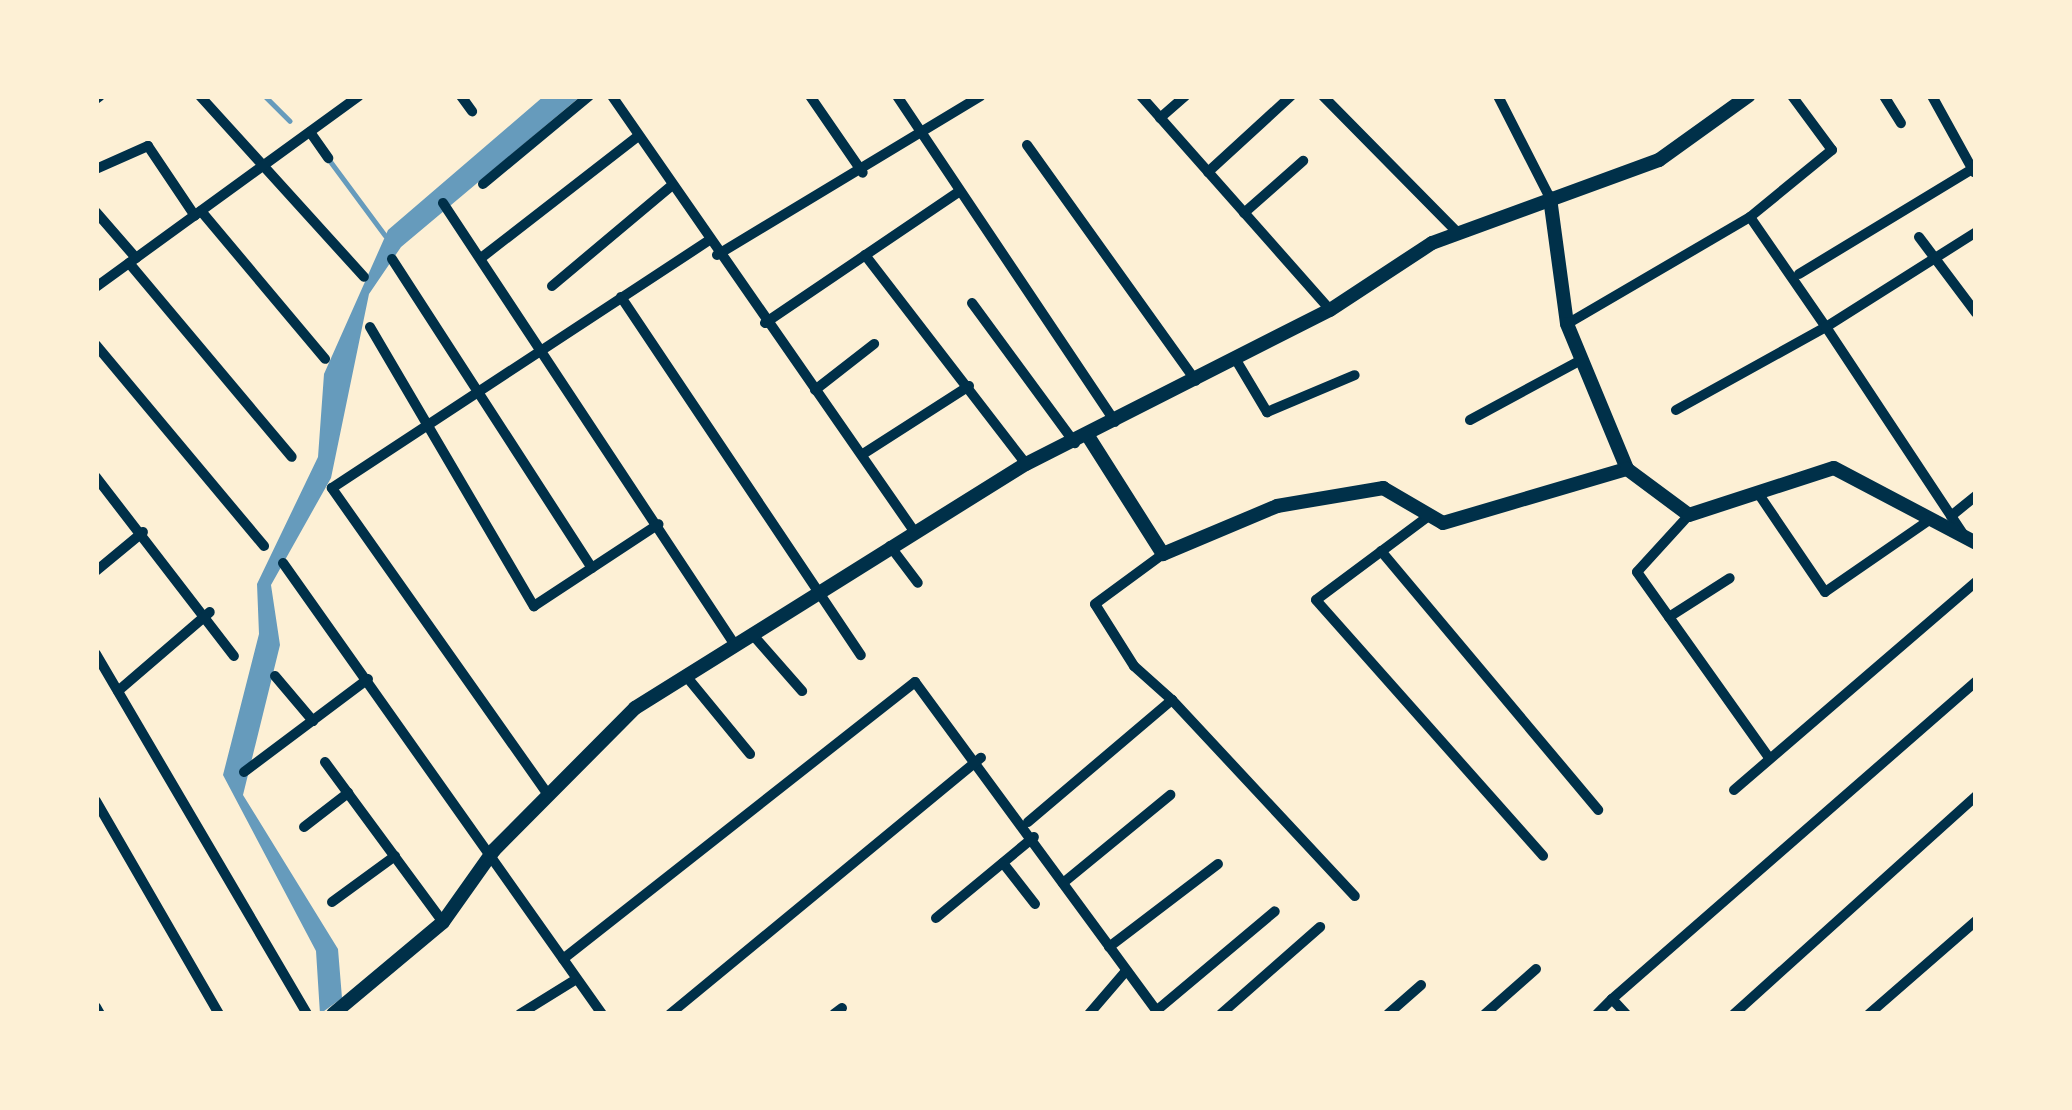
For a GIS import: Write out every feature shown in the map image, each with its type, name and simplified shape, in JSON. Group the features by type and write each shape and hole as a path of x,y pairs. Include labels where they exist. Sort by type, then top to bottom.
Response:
{"street":[{"path":"200,96 364,277"},
{"path":"96,287 359,96"},
{"path":"461,96 472,111"},
{"path":"483,184 589,96"},
{"path":"612,96 717,255 914,530"},
{"path":"810,96 863,173"},
{"path":"896,96 1115,423"},
{"path":"717,255 925,138 981,96"},
{"path":"1141,96 1330,310"},
{"path":"1160,118 1185,96"},
{"path":"1208,172 1291,96"},
{"path":"1323,96 1458,233"},
{"path":"1498,96 1550,197 1567,324 1627,469 1689,515"},
{"path":"1567,324 1750,217 1834,146 1792,96"},
{"path":"1884,96 1901,123"},
{"path":"1799,274 1975,170 1933,96"},
{"path":"333,1014 443,922 494,850 635,707 1026,464 1196,382 1330,310 1458,233 1658,160 1746,97"},
{"path":"310,132 328,158"},
{"path":"481,257 638,136"},
{"path":"1027,145 1196,382"},
{"path":"96,169 148,146 198,213 325,359"},
{"path":"1244,213 1303,160"},
{"path":"552,286 671,186"},
{"path":"765,323 961,191"},
{"path":"443,203 544,348 735,645"},
{"path":"96,212 292,457"},
{"path":"1750,217 1799,274 1826,327 1970,540"},
{"path":"1676,410 1936,262 1976,232"},
{"path":"1919,237 1976,313"},
{"path":"549,796 332,488 708,241"},
{"path":"866,255 1026,464"},
{"path":"392,259 592,568"},
{"path":"1964,298 1976,290"},
{"path":"622,297 707,418 814,592 861,655"},
{"path":"972,303 1082,440 1163,554"},
{"path":"370,327 534,606 658,524"},
{"path":"815,390 874,344"},
{"path":"96,345 264,546"},
{"path":"1236,360 1268,412 1281,413 1355,375"},
{"path":"1470,420 1581,360"},
{"path":"862,454 970,386"},
{"path":"1770,759 1636,572 1689,515 1760,496 1834,468 1970,540"},
{"path":"1354,896 1172,700 1095,604 1163,554 1277,506 1383,488 1426,518 1443,523 1627,469"},
{"path":"96,477 210,612 234,656"},
{"path":"1760,496 1825,592 1931,519"},
{"path":"1951,516 1976,496"},
{"path":"1426,518 1316,600 1543,856"},
{"path":"96,571 143,532"},
{"path":"890,546 918,583"},
{"path":"1381,551 1598,809"},
{"path":"283,563 494,850 575,980 602,1014"},
{"path":"1669,617 1730,578"},
{"path":"1733,790 1976,582"},
{"path":"118,691 210,612"},
{"path":"752,634 802,691"},
{"path":"96,655 307,1014"},
{"path":"275,676 313,721"},
{"path":"686,676 750,754"},
{"path":"244,772 368,679"},
{"path":"1597,1014 1976,681"},
{"path":"562,959 915,682 981,758 1028,822 1064,883 1157,1012 1275,910"},
{"path":"1028,822 1172,700"},
{"path":"670,1014 981,758"},
{"path":"326,762 443,922"},
{"path":"304,826 348,793"},
{"path":"1064,883 1170,794"},
{"path":"1734,1014 1976,796"},
{"path":"96,801 219,1014"},
{"path":"936,918 1034,837"},
{"path":"332,902 395,856"},
{"path":"1004,862 1035,904"},
{"path":"1109,947 1218,864"},
{"path":"1869,1014 1976,921"},
{"path":"1221,1014 1320,926"},
{"path":"1485,1014 1536,969"},
{"path":"1088,1014 1126,971"},
{"path":"520,1014 575,980"},
{"path":"1388,1014 1421,985"},
{"path":"1612,999 1626,1014"}],"water":[{"path":"544,96 581,96 401,247 369,294 331,478 271,585 280,645 243,795 338,949 342,998 320,1014 316,951 223,775 259,634 257,584 318,457 324,374 388,230"}],"waterway":[{"path":"265,96 290,121"},
{"path":"328,158 385,235"}]}
